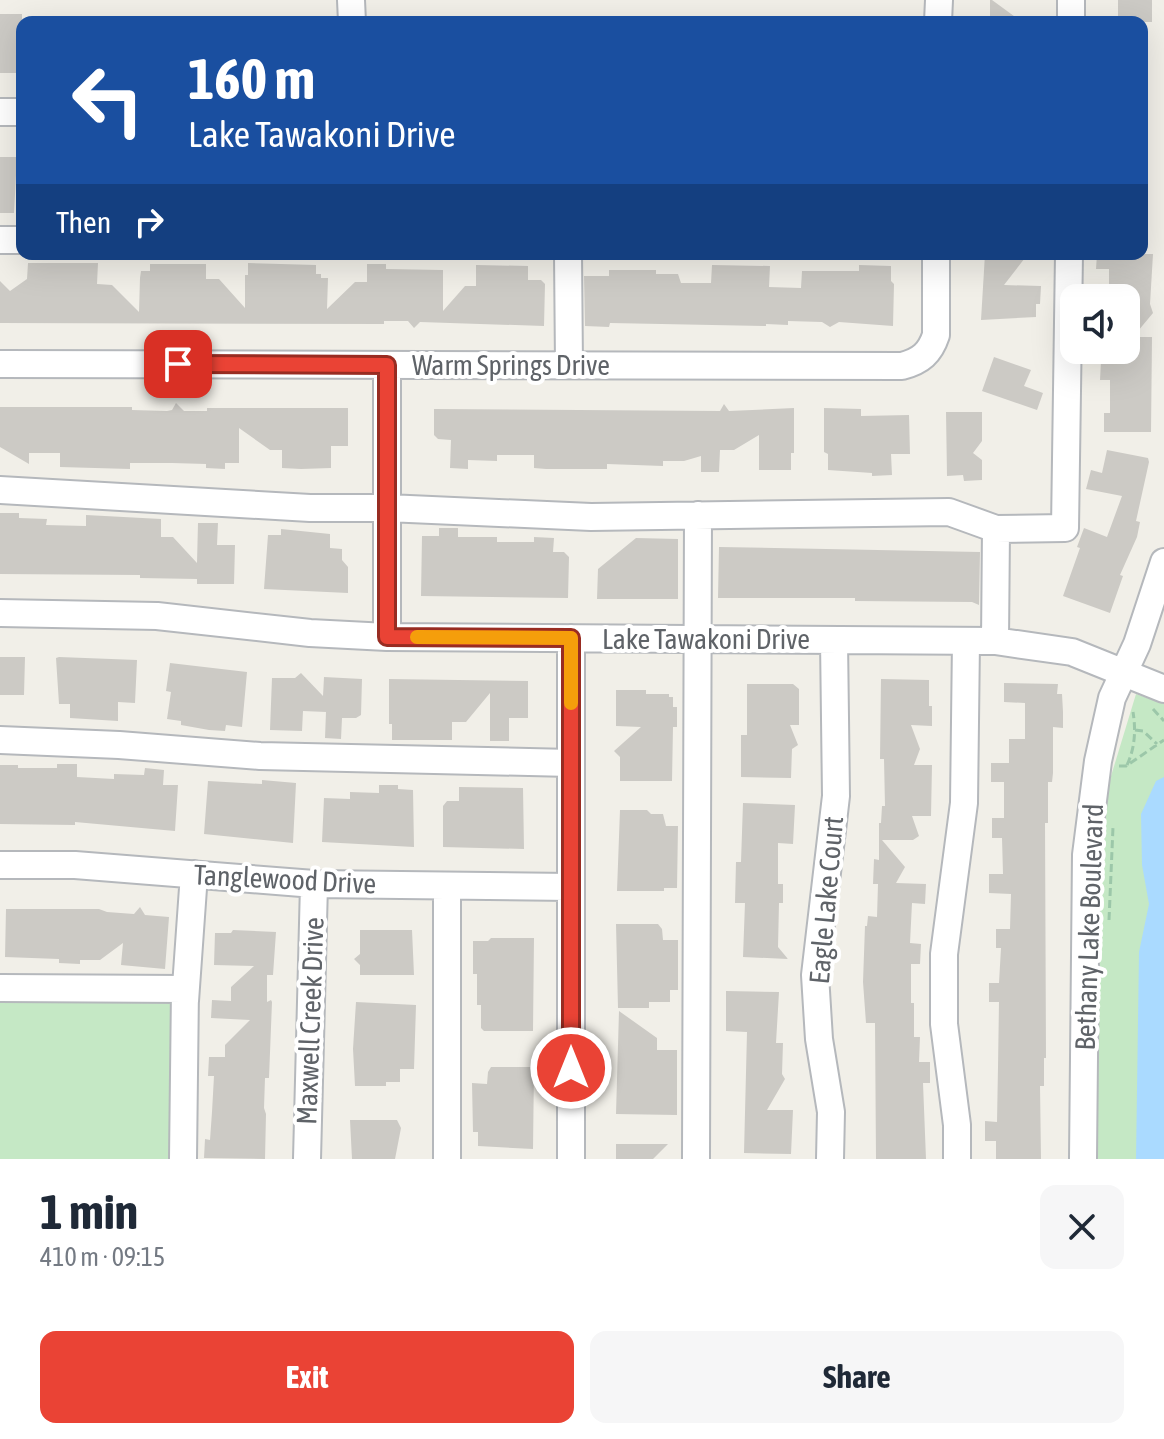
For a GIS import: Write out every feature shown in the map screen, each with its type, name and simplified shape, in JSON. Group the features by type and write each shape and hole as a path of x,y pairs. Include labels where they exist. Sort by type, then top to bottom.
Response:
{"street":[{"path":"568,260 569,365"},
{"name":"Warm Springs Drive","path":"0,364 902,366 924,356 936,335 936,260"},
{"path":"0,490 310,508 387,508 591,517 949,512 996,529 1065,528 1069,260"},
{"path":"387,365 387,637"},
{"path":"696,1159 698,515"},
{"path":"995,641 996,529"},
{"name":"Bethany Lake Boulevard","path":"1083,1159 1086,855 1106,717 1137,644 1164,562"},
{"name":"Lake Tawakoni Drive","path":"0,613 157,616 310,633 387,637 995,641 1072,652 1123,674 1155,699"},
{"path":"571,638 571,1159"},
{"name":"Eagle Lake Court","path":"830,1159 831,1112 819,1039 815,975 836,796 834,640"},
{"path":"957,1159 957,1125 944,1024 944,954 964,803 966,641"},
{"path":"0,740 260,756 571,763"},
{"name":"Tanglewood Drive","path":"0,865 75,865 314,884 571,887"},
{"path":"185,1001 194,874"},
{"name":"Maxwell Creek Drive","path":"307,1159 314,884"},
{"path":"447,886 447,1159"},
{"path":"0,988 185,989 183,1159"}],"path":[{"path":"1155,699 1164,721"},
{"path":"1127,765 1134,746 1133,712 1128,727"},
{"path":"1135,730 1143,731 1157,744"},
{"path":"1121,754 1119,766 1127,765 1164,740"},
{"path":"1109,921 1113,828"}],"green space":[{"path":"1136,694 1164,704 1164,1159 1097,1159 1099,883 1108,786"},
{"path":"0,998 174,1003 170,1159 0,1159"}],"water":[{"path":"1164,777 1164,1159 1136,1159 1139,952 1149,904 1142,865 1141,814 1156,781"}],"building":[{"path":"992,0 1014,16 990,16"},
{"path":"1118,0 1152,0 1152,22 1148,22 1148,16 1118,16"},
{"path":"0,14 22,14 16,16 16,73 0,73"},
{"path":"0,157 16,157 14,213 0,213"},
{"path":"1148,254 1153,254 1150,304 1153,313 1140,329 1140,284 1109,284 1109,269 1096,269 1097,260 1148,260"},
{"path":"985,260 1023,260 1004,285 1041,286 1036,317 981,320"},
{"path":"28,263 98,263 97,284 112,285 139,312 141,271 150,271 150,264 206,264 206,279 219,279 245,308 248,263 316,265 316,274 328,278 327,309 355,282 367,282 367,264 386,264 386,269 443,270 443,311 465,286 476,286 476,265 528,266 528,280 541,280 545,284 544,326 420,322 414,328 408,321 384,321 384,324 0,323 0,281 10,291 27,279"},
{"path":"712,265 770,266 769,287 801,288 802,271 859,271 859,265 891,266 893,326 839,322 830,327 822,322 788,321 788,325 766,326 610,323 609,327 585,326 584,276 609,276 609,270 656,270 656,274 678,274 681,283 711,283"},
{"path":"1140,337 1152,337 1151,432 1104,432 1104,413 1110,413 1110,380 1100,380 1101,364 1140,364"},
{"path":"994,357 1031,370 1024,386 1043,393 1037,410 982,391"},
{"path":"176,403 184,411 207,411 207,408 348,408 348,446 331,446 331,468 301,469 282,468 282,450 270,450 239,428 239,463 225,463 225,469 206,468 206,464 172,463 130,463 130,469 60,467 60,453 29,453 29,464 0,447 0,407 132,407 132,410 167,411 172,410"},
{"path":"724,404 729,411 794,408 791,470 759,470 759,435 734,450 720,450 719,472 701,472 701,456 684,461 663,461 663,466 607,464 607,469 546,469 534,468 534,455 497,455 497,461 468,460 468,469 450,468 451,440 438,439 434,435 434,409 720,411"},
{"path":"824,408 861,409 861,416 909,415 910,454 891,454 892,475 872,476 872,473 828,470 828,454 824,452"},
{"path":"946,412 982,412 982,441 973,453 982,460 982,480 964,481 963,475 947,476"},
{"path":"1107,450 1148,458 1149,462 1136,521 1140,522 1137,537 1120,575 1123,576 1110,613 1063,596 1084,528 1107,537 1122,496 1086,489 1091,470 1102,473"},
{"path":"0,513 19,513 19,518 47,519 46,525 86,526 86,515 161,519 161,537 173,537 197,563 198,523 218,523 217,545 235,545 234,584 197,584 197,579 140,578 140,575 0,574"},
{"path":"439,528 458,528 458,537 497,537 497,542 534,542 534,537 554,538 553,552 564,552 569,557 568,598 421,596 422,536 439,536"},
{"path":"281,529 330,534 330,548 342,549 342,560 348,567 348,593 264,589 268,535 281,535"},
{"path":"636,538 678,539 678,599 597,599 598,569"},
{"path":"719,547 980,552 979,605 972,602 855,601 855,598 718,598"},
{"path":"0,657 25,657 24,695 0,695"},
{"path":"56,658 137,660 135,703 118,702 118,721 70,718 70,704 59,704"},
{"path":"170,663 247,672 242,727 226,725 225,731 209,730 167,719 171,692 166,691"},
{"path":"301,673 323,696 324,677 362,679 361,715 342,718 341,739 325,738 326,712 303,711 302,731 270,730 272,678 295,678"},
{"path":"389,679 528,681 528,718 509,718 509,741 490,741 490,693 466,722 452,722 452,740 392,740"},
{"path":"881,679 929,680 929,706 932,706 932,726 911,725 920,749 914,765 932,765 931,816 912,816 919,836 913,840 882,840 905,867 896,883 926,884 925,904 912,903 910,943 921,944 920,964 911,964 914,1037 920,1037 919,1062 930,1062 930,1083 923,1083 926,1159 876,1159 875,1023 866,1023 863,982 865,926 868,916 877,917 878,884 873,884 874,859 879,860 879,823 882,806 885,806 884,759 880,759"},
{"path":"1004,683 1058,684 1057,694 1062,694 1063,728 1053,727 1053,773 1052,782 1048,782 1048,823 1045,823 1046,1058 1044,1086 1040,1086 1041,1159 996,1159 996,1141 985,1141 985,1121 997,1122 999,1002 989,1002 989,983 999,983 1001,948 996,948 996,929 1010,929 1011,894 989,893 989,874 1003,874 1002,838 992,838 992,818 1004,818 1004,782 991,782 991,763 1009,763 1009,739 1025,739 1025,703 1004,702"},
{"path":"747,684 793,684 799,689 799,725 790,725 798,745 792,749 791,778 741,777 741,735 747,735"},
{"path":"616,690 646,690 646,694 669,694 673,697 673,707 677,707 677,727 673,727 672,781 620,781 620,757 614,751 641,727 616,726"},
{"path":"57,764 77,764 77,777 114,779 114,774 144,775 145,768 164,770 163,785 178,785 175,831 75,822 75,825 0,824 0,765 57,768"},
{"path":"262,780 296,783 293,843 204,834 208,781 262,784"},
{"path":"379,785 398,785 398,789 413,790 414,847 322,842 324,798 350,799 350,792 379,793"},
{"path":"459,787 523,788 524,849 443,847 443,806 447,801 459,801"},
{"path":"743,803 795,805 793,844 778,843 778,884 783,884 783,903 779,903 778,947 788,959 743,957 745,903 735,903 736,862 741,862"},
{"path":"620,810 647,810 651,814 663,814 666,826 678,826 677,888 617,891"},
{"path":"140,907 145,915 169,917 165,969 121,965 123,943 100,960 80,960 80,964 59,963 59,959 5,957 6,909 99,909 134,914"},
{"path":"616,924 658,924 663,940 678,940 678,990 670,990 670,1002 649,1002 649,1008 618,1008"},
{"path":"233,930 276,932 273,975 267,975 267,1002 272,1002 269,1078 265,1078 265,1159 204,1158 205,1139 210,1140 214,1076 208,1076 209,1057 225,1057 225,1045 250,1020 211,1018 212,1000 231,1001 231,987 254,966 214,965 215,933 231,933"},
{"path":"360,930 412,930 414,975 360,975 360,965 354,959 360,954"},
{"path":"491,938 534,938 533,1031 484,1031 481,1028 477,974 473,974 473,941 488,941"},
{"path":"726,991 779,992 776,1043 783,1043 782,1074 785,1079 767,1110 793,1110 791,1154 744,1153 747,1032 726,1031"},
{"path":"356,1002 416,1005 414,1069 400,1069 400,1082 386,1082 386,1086 355,1086 353,1049"},
{"path":"619,1011 657,1038 657,1050 677,1050 677,1115 616,1114"},
{"path":"491,1067 534,1067 533,1149 478,1146 478,1132 473,1132 472,1083 487,1084"},
{"path":"350,1120 397,1120 401,1128 395,1159 352,1159"},
{"path":"616,1144 668,1144 653,1159 616,1159"}],"slow traffic":[{"path":"417,637 571,638 571,703"}],"route":[{"path":"178,364 387,365 387,637 571,638 571,1068"}]}
